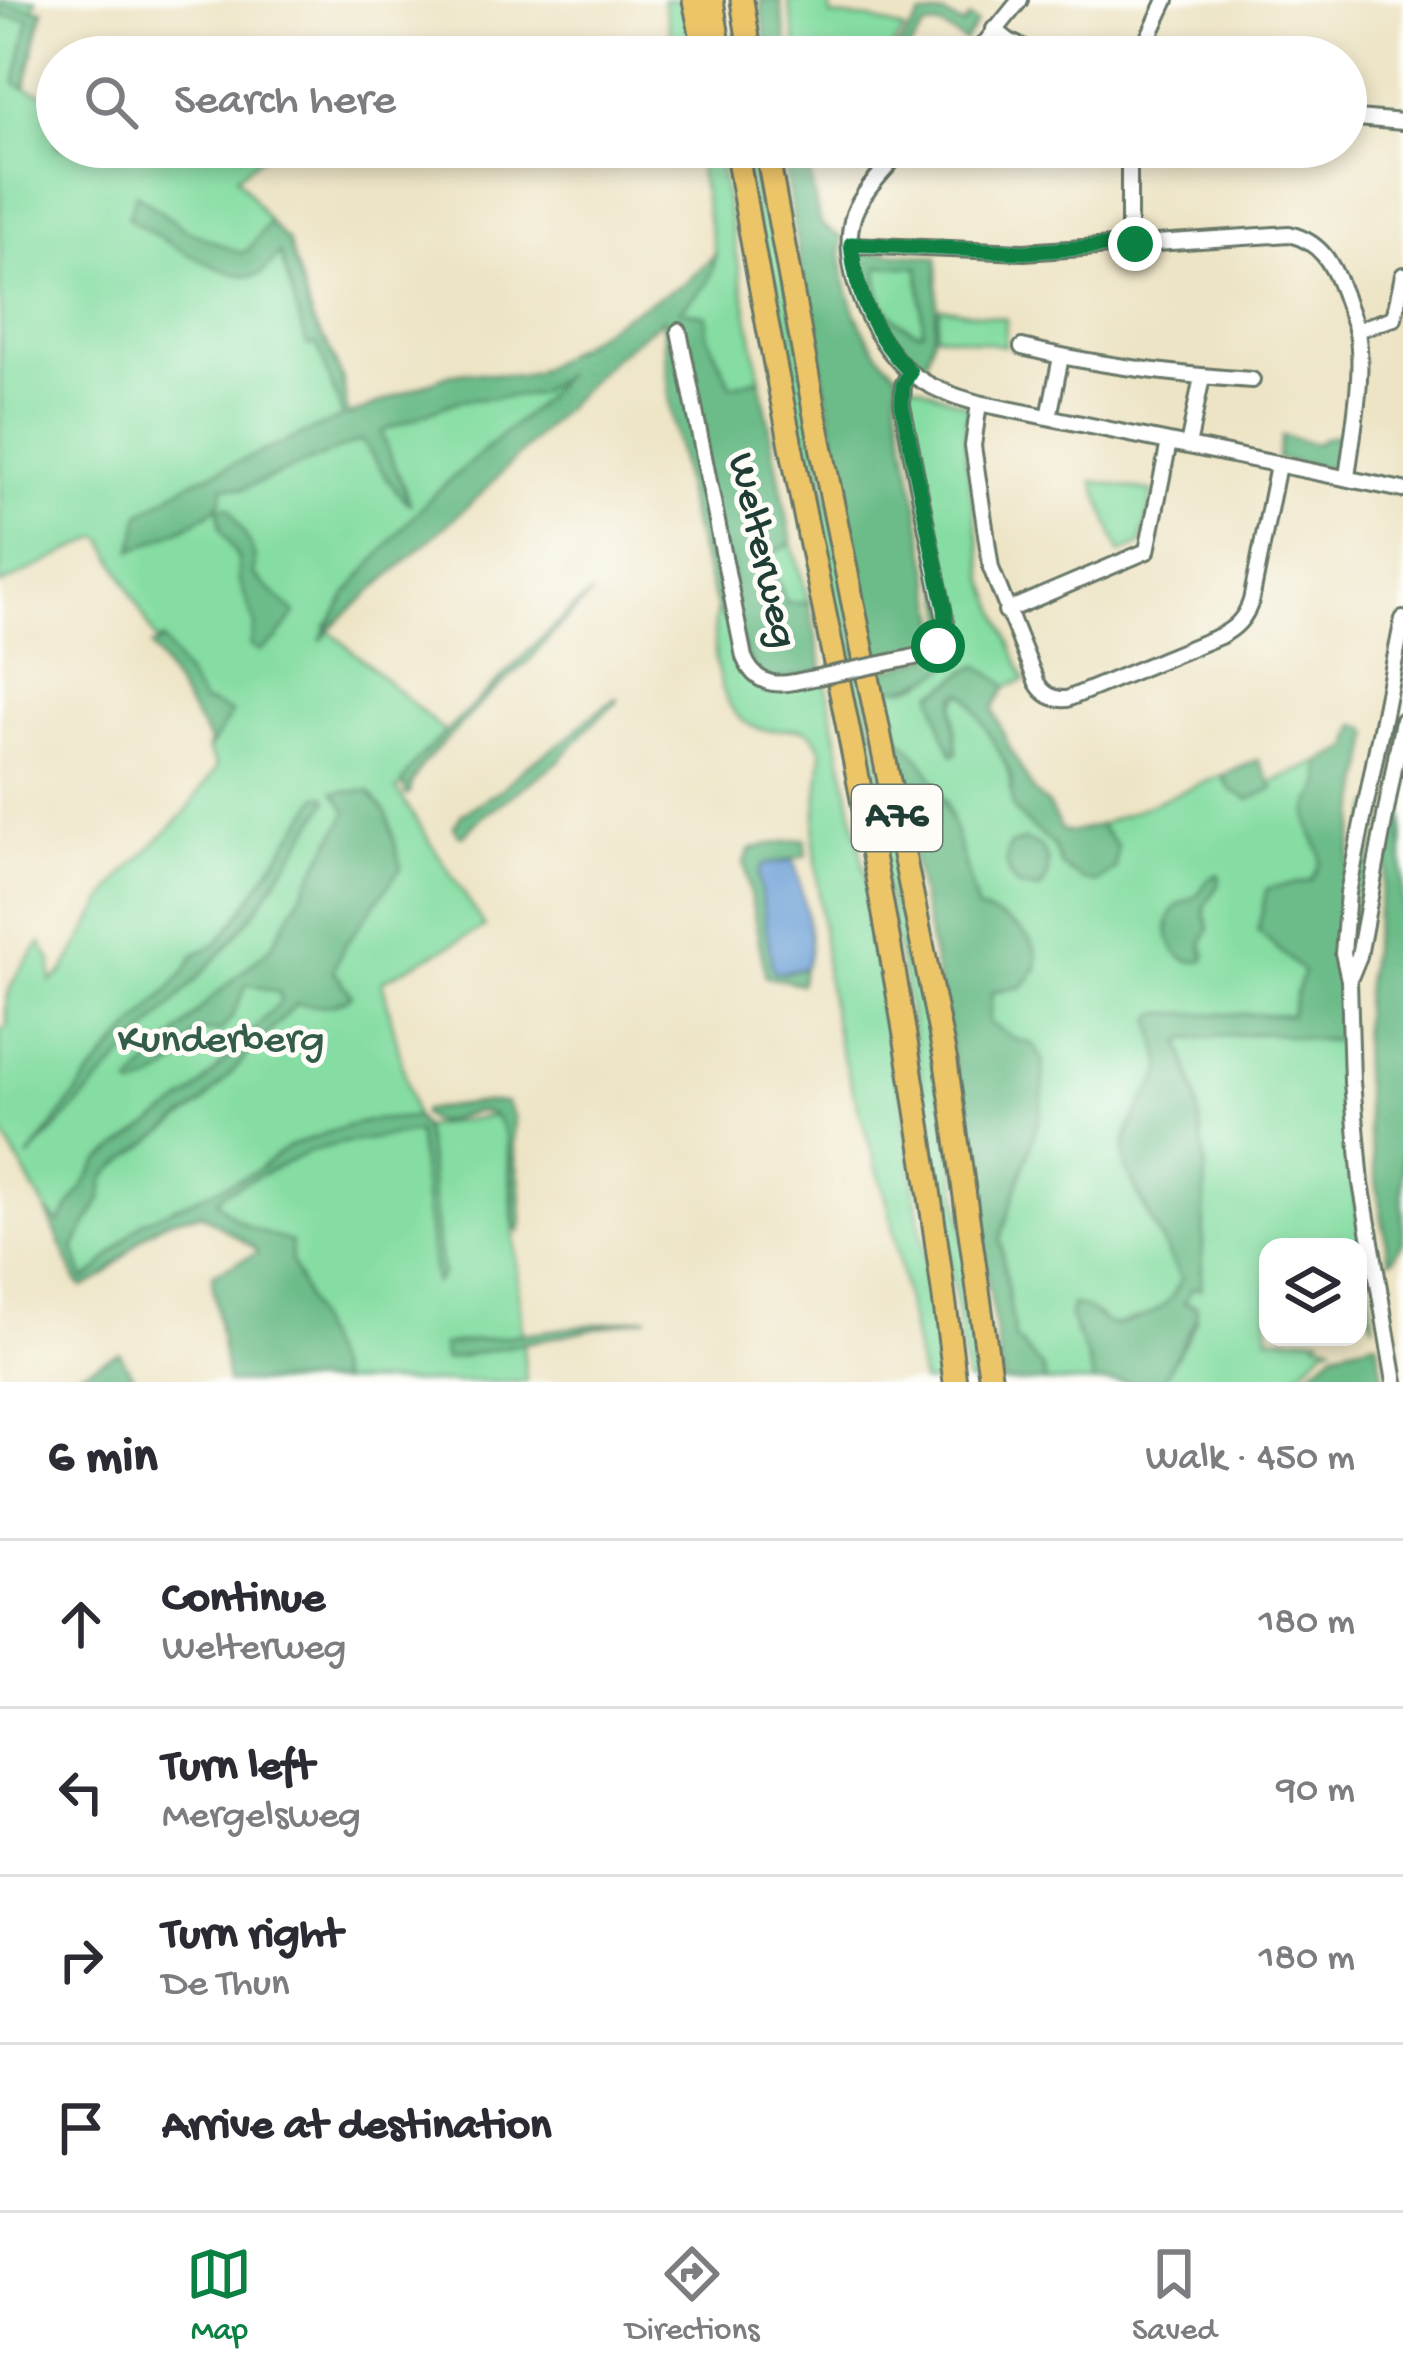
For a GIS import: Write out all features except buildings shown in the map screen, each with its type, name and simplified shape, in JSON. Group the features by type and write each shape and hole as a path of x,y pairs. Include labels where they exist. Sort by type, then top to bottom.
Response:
{"highway":[{"path":"694,0 702,36"},
{"path":"712,0 718,36"},
{"path":"742,0 748,36"},
{"name":"A76","path":"739,168 875,866 955,1382"},
{"name":"A76","path":"770,168 803,356 946,1062 992,1382"}],"street":[{"path":"989,36 1020,0"},
{"path":"1152,36 1166,0"},
{"path":"994,29 1003,36"},
{"path":"1367,119 1403,122"},
{"path":"887,168 860,202 851,244 867,315 910,372 979,404 1403,490"},
{"path":"1129,168 1129,245"},
{"path":"851,244 1024,252 1296,236 1316,245 1329,259 1357,330 1359,361 1347,478"},
{"path":"1357,330 1394,318 1403,275"},
{"name":"Welterweg","path":"679,331 744,657 751,672 776,685 925,654 943,638 946,624 902,405 903,385 910,372"},
{"path":"1022,347 1060,357 1252,380"},
{"path":"1049,417 1060,357"},
{"path":"1189,446 1202,377"},
{"path":"979,404 973,446 991,568 1040,688 1052,697 1062,699 1233,629 1242,620 1251,601 1278,465"},
{"path":"1006,611 1147,550 1169,442"},
{"path":"1395,1382 1361,1183 1349,980 1343,953 1348,893 1403,619"},
{"path":"1349,980 1359,956 1396,792 1403,720"},
{"path":"1370,786 1396,792"}],"green space":[{"name":"Kunderberg","path":"0,0 36,0 33,8 43,10 25,88 36,91 36,168 247,168 237,176 268,224 288,242 313,323 342,379 347,416 460,388 551,382 582,364 325,627 447,734 397,790 485,927 382,981 415,1117 422,1127 504,1114 526,1382 227,1382 257,1253 201,1214 152,1229 104,1275 81,1286 46,1210 0,1129 0,1033 8,1024 9,991 41,943 51,961 51,982 63,972 103,902 185,813 217,767 208,750 211,736 163,639 157,642 103,539 0,585"},
{"path":"663,0 683,0 691,36 671,36"},
{"path":"760,0 780,0 786,36 765,36"},
{"path":"788,0 829,0 831,16 871,19 905,30 901,36 795,36"},
{"path":"0,5 42,10 25,88 15,83 29,19 0,16"},
{"path":"945,15 963,26 969,18 977,23 969,36 956,36 941,26 906,36 921,16"},
{"path":"699,168 720,168 760,378 731,386 707,335 706,316 680,311 708,281 715,255"},
{"path":"746,168 765,168 949,1128 985,1382 967,1382 906,990"},
{"path":"784,168 808,168 819,220 841,237 844,275 855,312 874,346 899,374 896,395 940,625 934,642 915,651 877,656"},
{"path":"136,194 185,229 240,253 248,250 269,222 288,242 313,323 342,378 348,416 448,375 536,372 685,283 715,255 708,282 681,310 706,316 707,335 731,386 760,378 792,543 768,555 786,603 809,603 823,670 776,680 755,672 739,637 717,609 690,514 670,405 663,319 614,357 480,495 320,641 347,593 403,527 565,374 531,395 458,401 381,432 411,505 361,440 243,489 223,486 220,501 210,512 133,550 140,514 189,483 343,417 317,344 306,342 280,253 260,274 248,276 213,266 128,218"},
{"path":"862,251 937,257 934,329 923,370 886,333 867,290 859,256","holes":["879,266 919,267 923,330 921,332 901,323 886,308 878,277"]},
{"path":"879,266 919,267 923,331 901,323 886,308 879,289"},
{"path":"940,307 1006,319 1005,346 935,334"},
{"path":"912,383 968,406 966,460 985,579 1025,680 1006,687 967,670 934,692 957,753 954,705 962,692 970,700 1002,757 1010,791 1053,845 1061,865 1071,873 1115,869 1117,845 1099,825 1223,775 1227,785 1273,789 1272,782 1320,762 1314,836 1321,851 1319,870 1310,881 1268,888 1258,930 1303,971 1290,1015 1160,1013 1152,1020 1163,1070 1130,1127 1125,1159 1137,1194 1181,1279 1170,1301 1151,1314 1116,1325 1098,1314 1074,1331 1094,1382 1046,1382 1015,1339 1000,1240 1031,1148 1030,1043 1017,1041 989,1023 992,992 1003,991 1037,970 1036,958 1021,934 978,910 946,801 888,731 879,683 916,685 936,673 963,645 956,592 938,565 905,412","holes":["1040,847 1046,881 1039,890 1017,886 1009,875","1218,886 1205,908 1208,922 1202,944 1206,954 1167,927 1178,907"]},
{"path":"1344,433 1337,470 1277,459 1282,436 1316,444"},
{"path":"1093,481 1153,492 1140,545 1120,553"},
{"path":"218,507 230,508 248,540 254,556 253,574 295,613 277,639 260,651 250,646 255,624 239,580 238,559 221,529"},
{"path":"792,543 809,603 786,604 768,554"},
{"path":"938,565 951,579 960,604 960,652 944,670 917,684 896,688 879,683 876,671 926,658 946,642 947,614"},
{"path":"592,594 422,765 406,795 403,781 416,761"},
{"path":"717,609 739,637 823,670 880,946 943,1382 922,1382 888,1204 838,1041 827,981 814,839 822,752 810,733 757,728 733,709 719,677 714,640"},
{"path":"164,641 204,703 232,713 208,750 210,742 151,646"},
{"path":"979,666 1006,687 993,709 1034,792 1048,805 1061,830 1070,833 1099,825 1117,846 1115,869 1097,883 1061,865 1053,845 1012,806 1006,764 962,692 956,695 953,707 957,753 953,755 934,692"},
{"path":"616,698 559,761 459,835 454,827 462,814 500,790"},
{"path":"1356,725 1371,734 1339,919 1340,1039 1262,1033 1184,1039 1181,1043 1196,1096 1206,1170 1201,1289 1192,1288 1184,1303 1197,1307 1196,1318 1162,1382 1094,1382 1070,1317 1072,1305 1109,1324 1123,1324 1162,1306 1181,1279 1126,1168 1131,1129 1163,1070 1152,1020 1160,1013 1290,1015 1303,972 1258,931 1266,891 1310,881 1317,871 1320,856 1308,818 1322,781 1320,762 1350,748"},
{"path":"888,731 908,745 937,786 978,910 1018,929 1035,949 1033,974 1022,987 992,992 989,1023 1030,1043 1043,1062 1040,1116 1000,1240 1015,1339 1042,1367 1046,1382 1003,1382 960,1092"},
{"path":"1258,760 1274,788 1249,800 1231,790 1223,775"},
{"path":"369,791 387,814 401,868 345,945 333,970 352,995 332,1005 296,1004 202,1104 113,1169 104,1179 102,1197 74,1248 84,1280 142,1222 255,1172 289,1146 347,1126 415,1117 427,1146 442,1275 435,1283 417,1132 309,1152 224,1193 217,1200 232,1216 291,1242 292,1263 340,1382 227,1382 213,1274 257,1253 256,1249 201,1213 176,1218 151,1230 105,1274 83,1287 46,1210 59,1223 99,1161 192,1095 280,1002 280,993 247,984 220,1032 198,1031 172,1068 140,1087 130,1086 208,1001 271,947 345,817 347,811 334,792"},
{"path":"319,796 328,801 255,912 28,1158 94,1070 182,975 195,954 216,944"},
{"path":"1371,806 1380,807 1349,967 1360,866"},
{"path":"1400,812 1403,1241 1389,1260 1366,1111 1362,1051 1367,973"},
{"path":"805,839 806,856 763,865 758,875 772,966 782,974 804,968 801,984 766,977 744,862 750,850"},
{"path":"1024,840 1040,847 1047,858 1047,875 1039,890 1017,886 1007,867 1009,846"},
{"path":"1218,874 1217,887 1206,906 1205,960 1187,960 1173,948 1170,919 1176,907 1195,897"},
{"path":"1267,1033 1340,1039 1362,1238 1259,1238 1259,1346 1328,1346 1290,1382 1162,1382 1196,1318 1195,1305 1184,1303 1192,1288 1201,1288 1206,1170 1196,1096 1181,1043 1184,1039"},
{"path":"506,1102 514,1117 519,1232 507,1143 495,1117 477,1112 437,1122 422,1114 423,1110"},
{"path":"1367,1275 1374,1325 1367,1311"},
{"path":"648,1317 445,1360 442,1345"},
{"path":"1377,1341 1384,1382 1322,1382 1305,1376 1335,1351"},
{"path":"119,1353 136,1382 59,1382"}],"water":[{"path":"791,861 810,946 804,968 775,973 758,875 763,865"}],"route":[{"path":"938,646 946,629 945,610 902,405 903,385 910,372 867,315 851,244 1024,252 1135,244"}]}
